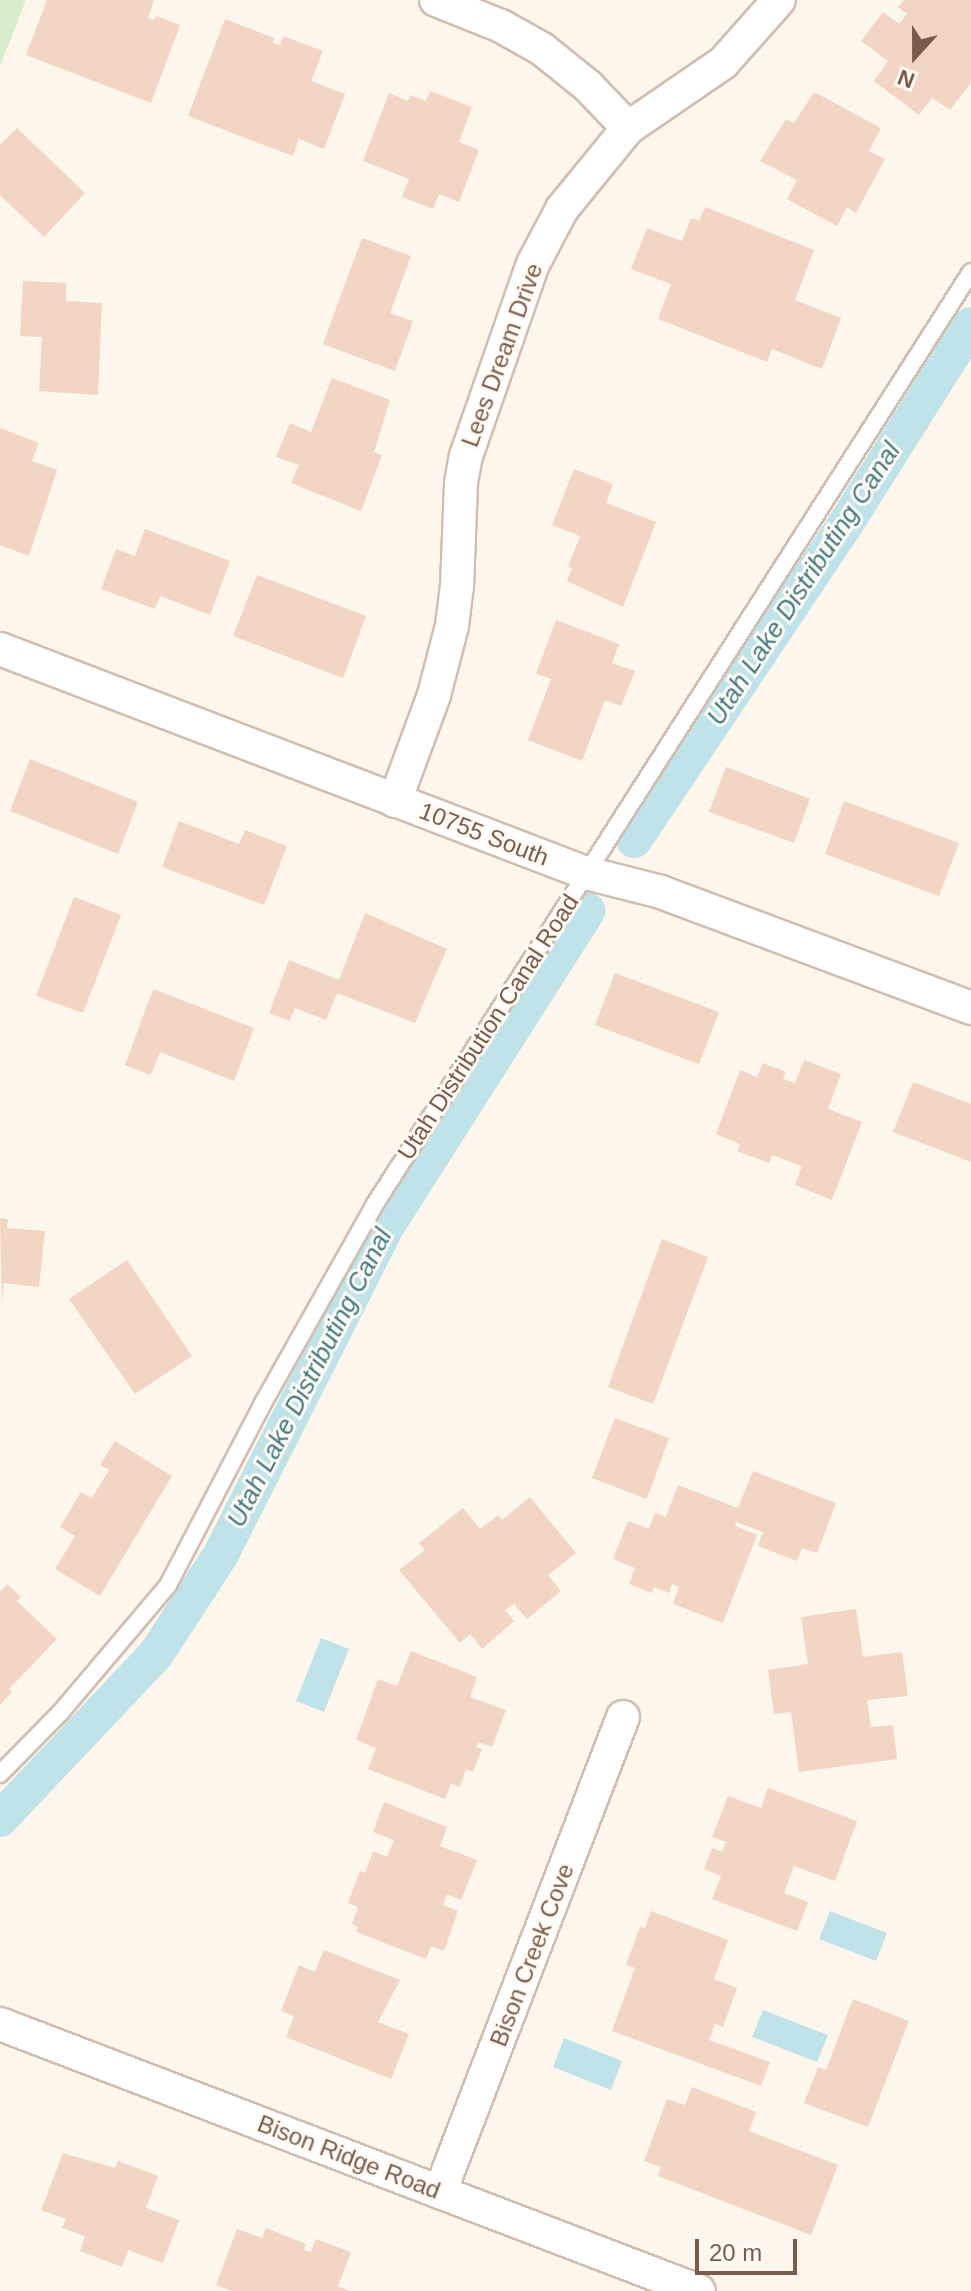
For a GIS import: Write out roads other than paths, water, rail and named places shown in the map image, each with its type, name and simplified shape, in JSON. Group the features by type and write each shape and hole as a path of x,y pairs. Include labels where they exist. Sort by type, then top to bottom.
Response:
{"street":[{"path":"436,0 501,26 542,49 588,86 628,128"},
{"name":"Lees Dream Drive","path":"395,801 434,695 452,626 457,587 461,483 481,404 547,236 562,209 628,128 723,63 779,0"},
{"name":"10755 South","path":"0,649 586,873 661,892 971,1008"},
{"name":"Bison Creek Cove","path":"440,2192 623,1717"},
{"name":"Bison Ridge Road","path":"0,2024 699,2291"}],"lane":[{"name":"Utah Distribution Canal Road","path":"0,1774 60,1713 168,1585 263,1403 375,1204 971,272"}],"water":[{"path":"321,1638 349,1649 324,1712 296,1701"},
{"path":"830,1911 887,1933 876,1961 819,1939"},
{"path":"763,2010 828,2035 817,2062 752,2037"},
{"path":"564,2038 622,2061 611,2090 553,2067"}],"waterway":[{"name":"Utah Lake Distributing Canal","path":"634,840 843,528 971,325"},
{"name":"Utah Lake Distributing Canal","path":"0,1819 156,1654 220,1556 386,1227 587,911"}]}
